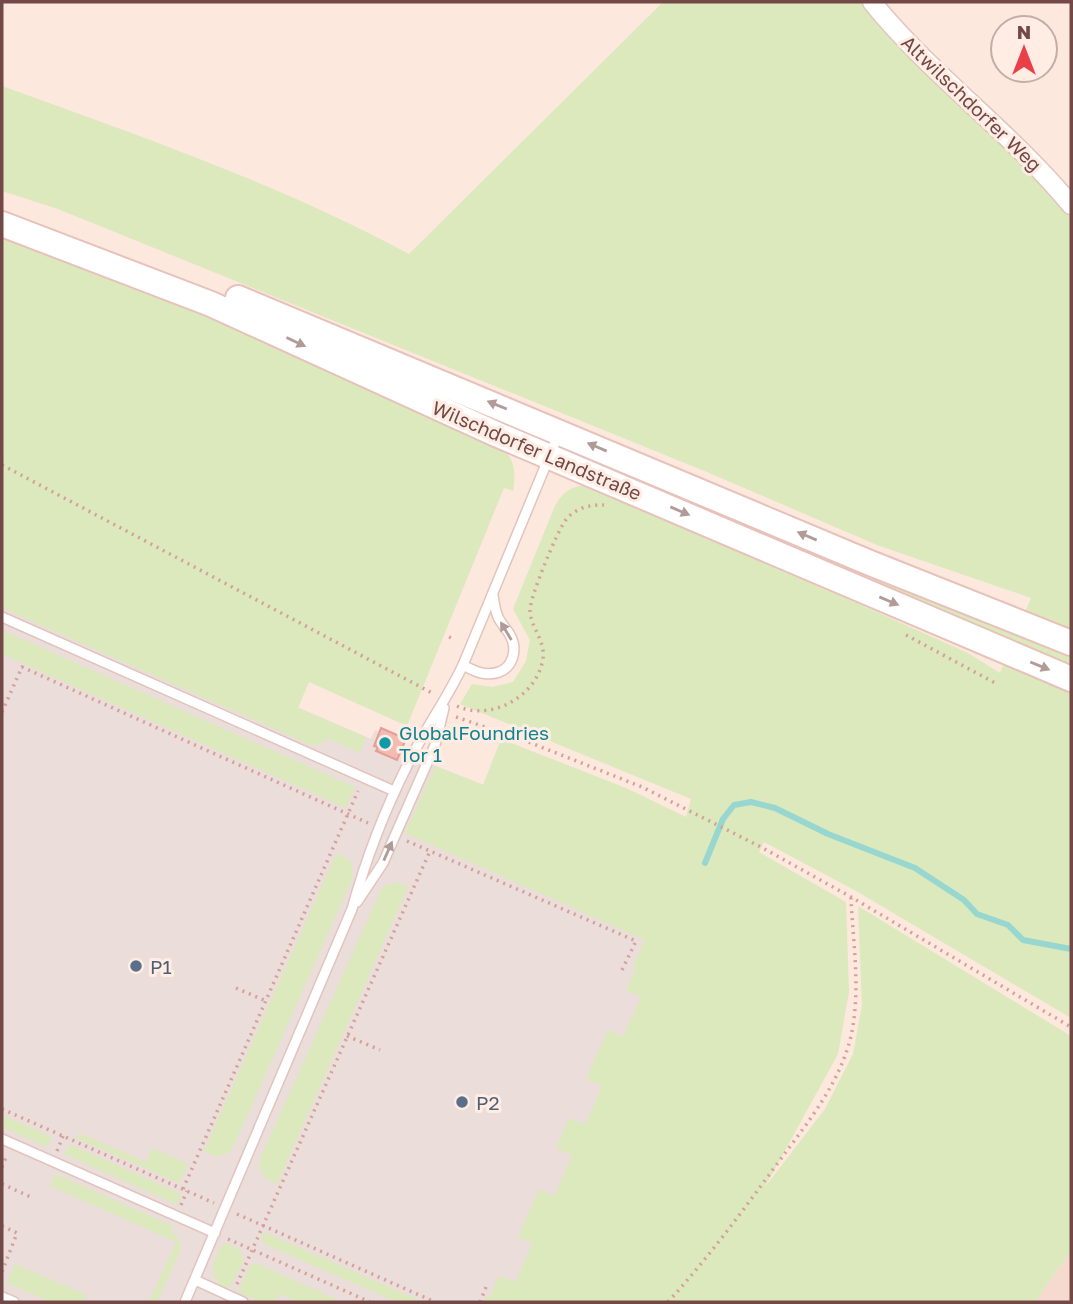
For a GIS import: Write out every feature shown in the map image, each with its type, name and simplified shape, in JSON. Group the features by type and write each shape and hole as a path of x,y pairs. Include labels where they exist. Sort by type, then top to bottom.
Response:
{"main road":[{"name":"Wilschdorfer Landstraße","path":"2,206 189,277 870,563 1071,643"},
{"name":"Wilschdorfer Landstraße","path":"2,224 211,304 496,434 1071,679"}],"street":[{"name":"Altwilschdorfer Weg","path":"872,2 919,53 1043,170 1071,205"}],"lane":[{"path":"185,1302 352,909 367,856 394,791 422,738 446,701 463,665 560,431"},
{"path":"463,665 491,675 503,671 512,663 514,647 496,614 493,593"},
{"path":"2,617 394,791"},
{"path":"352,909 383,863 435,744 446,701"},
{"path":"2,1139 215,1233"},
{"path":"195,1280 243,1302"},
{"path":"2,1297 13,1302"}],"path":[{"path":"2,712 22,667 379,828"},
{"path":"446,701 456,718 526,741 642,787 729,831 851,897 1071,1027"},
{"path":"183,1189 364,778"},
{"path":"395,835 636,941 622,970"},
{"path":"231,1297 430,851"},
{"path":"668,1302 734,1223 810,1118 838,1070 850,1037 856,994 851,897"},
{"path":"236,988 266,1001"},
{"path":"347,1036 380,1050"},
{"path":"2,1184 33,1198"},
{"path":"2,1226 17,1233 2,1272"},
{"path":"215,1233 370,1302"},
{"path":"480,1302 486,1287"}],"shaded area":[{"path":"2,570 290,704 371,739 375,730 401,742 398,751 484,785 677,870 556,1302 2,1302"},
{"path":"1071,1251 1071,1302 1035,1302"}],"green space":[{"path":"663,2 864,2 1037,174 1071,217 1071,1018 856,891 764,842 759,852 846,902 849,992 838,1054 765,1187 825,1109 853,1054 862,1005 858,906 1071,1036 1071,1251 1035,1302 483,1302 486,1296 489,1297 499,1276 516,1282 532,1243 518,1237 539,1189 555,1196 572,1155 556,1148 569,1118 585,1125 602,1086 586,1079 608,1030 623,1037 641,997 626,990 645,940 405,833 435,766 483,785 501,739 626,788 686,817 691,799 460,704 472,684 492,687 513,682 526,661 530,640 513,609 554,508 565,493 579,486 592,484 968,653 1000,673 1031,598 877,545 707,472 58,209 2,191 2,86 259,183 409,254"},
{"path":"2,231 181,302 501,447 506,452 513,467 513,491 504,488 407,726 309,682 298,708 366,737 360,753 326,738 324,742 313,746 2,608"},
{"path":"587,460 1017,631 1013,642"},
{"path":"2,630 355,787 346,808 2,654"},
{"path":"336,854 347,858 352,864 352,879 233,1148 223,1155 208,1153 204,1151"},
{"path":"398,882 408,887 277,1184 264,1176 259,1161 380,892 384,886"},
{"path":"2,1115 52,1137 47,1147 2,1127"},
{"path":"79,1133 146,1162 152,1148 188,1164 179,1183 76,1138"},
{"path":"69,1144 181,1194 177,1205 64,1154"},
{"path":"55,1174 173,1226 171,1233 178,1237 181,1248 157,1302 149,1302 176,1242 50,1186"},
{"path":"264,1232 423,1302 397,1302 266,1245 261,1239"},
{"path":"224,1242 239,1249 244,1261 229,1288 215,1279 213,1268"},
{"path":"256,1263 342,1302 299,1302 279,1294 275,1302 261,1302 238,1292 250,1265"},
{"path":"15,1264 86,1295 83,1302 51,1302 7,1283"}],"building":[{"path":"381,728 406,739 397,760 376,751 378,747 374,746"}],"waterway":[{"path":"705,863 723,819 734,805 751,802 775,808 828,834 915,868 964,900 977,914 1008,925 1023,940 1071,949"}],"place":[{"name":"GlobalFoundries Tor 1","path":"385,743"},
{"name":"P1","path":"136,966"},
{"name":"P2","path":"462,1102"}]}
